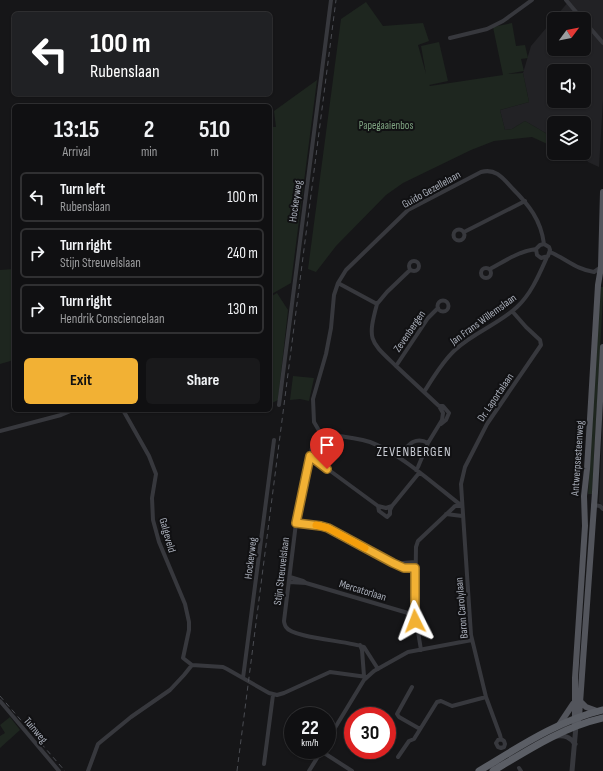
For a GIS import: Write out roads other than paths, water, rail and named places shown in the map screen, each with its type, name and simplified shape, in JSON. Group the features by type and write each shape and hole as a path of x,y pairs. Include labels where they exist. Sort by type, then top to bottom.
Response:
{"highway":[{"path":"494,771 576,721 600,711"},
{"path":"479,771 559,725 576,721 603,718"}],"main road":[{"name":"Antwerpsesteenweg","path":"576,721 581,581 585,526 584,496 587,469 597,300 601,267 603,192"},
{"name":"Antwerpsesteenweg","path":"577,702 581,687 603,347"},
{"path":"584,496 589,502 594,497"},
{"path":"581,581 583,584 588,582"},
{"path":"559,725 577,702 586,707 600,711"}],"street":[{"name":"Hockeyweg","path":"279,405 331,0"},
{"path":"450,38 487,29 503,21 532,0"},
{"path":"566,0 576,12"},
{"path":"591,29 603,43"},
{"name":"Guido Gezellelaan","path":"338,283 351,266 408,210 481,172 490,170 498,173 530,207 543,234 544,244 548,247 550,252 575,266 594,272 600,278"},
{"path":"464,232 525,201"},
{"path":"490,270 505,260 528,250 536,249 539,245 544,244"},
{"path":"536,249 536,253 539,257 546,257 550,252"},
{"name":"Jan Frans Willemslaan","path":"424,392 448,357 455,350 512,311 528,294 546,257"},
{"path":"594,272 601,267"},
{"path":"410,270 377,304 338,283 334,295 331,328 326,354 313,399 314,422 321,434 349,437 370,442 385,449 398,457 462,506"},
{"name":"Zevenbergen","path":"377,304 372,340 396,366 439,406 443,413 443,418 428,443 418,467 418,472 392,506 390,514 387,517 379,512 378,506"},
{"name":"Zevenbergen","path":"396,366 428,318 438,308"},
{"name":"Dr. Laportalaan","path":"462,506 461,478 463,471 487,424 541,345 540,340 512,311"},
{"path":"0,431 68,412"},
{"name":"Galgeveld","path":"124,412 149,456 156,474 152,498 153,520 159,542 185,604 189,626 183,658 192,665"},
{"name":"Stijn Streuvelslaan","path":"321,434 313,443 296,523 284,621 285,626 289,629 327,640 360,645"},
{"name":"Hockeyweg","path":"244,678 274,440"},
{"path":"398,457 415,441 422,440 428,443"},
{"path":"310,456 378,506 386,508 392,506"},
{"path":"453,499 461,492"},
{"path":"593,505 600,506 603,509"},
{"path":"421,650 415,613 416,547 418,541 446,514 455,506 462,506"},
{"name":"Baron Carolylaan","path":"462,506 472,640 486,697 501,740"},
{"path":"446,514 462,516"},
{"path":"296,523 328,528 393,563 404,568 415,568"},
{"path":"400,565 403,563 415,562"},
{"name":"Mercatorlaan","path":"290,577 415,613"},
{"name":"Mercatorlaan","path":"289,582 306,582"},
{"path":"336,726 366,676 402,655 472,640"},
{"path":"360,645 364,647 378,669"},
{"path":"360,645 366,676"},
{"path":"88,771 98,744 131,717 170,690 192,665 223,667 273,695 284,693 330,672 366,676"},
{"path":"412,687 397,714 420,729"},
{"path":"264,764 273,695"},
{"path":"398,757 409,741 414,739 437,702 441,701 452,706 486,697"},
{"name":"Tuinweg","path":"0,701 59,771"},
{"name":"Antwerpsesteenweg","path":"572,771 576,721"},
{"path":"553,736 566,736 575,744"},
{"path":"309,771 316,759"},
{"path":"333,759 352,771"}],"railway":[{"path":"237,771 336,0"},
{"path":"0,696 65,771"}],"district":[{"name":"ZEVENBERGEN","path":"414,451"}],"park label":[{"name":"Papegaaienbos","path":"386,125"}]}
